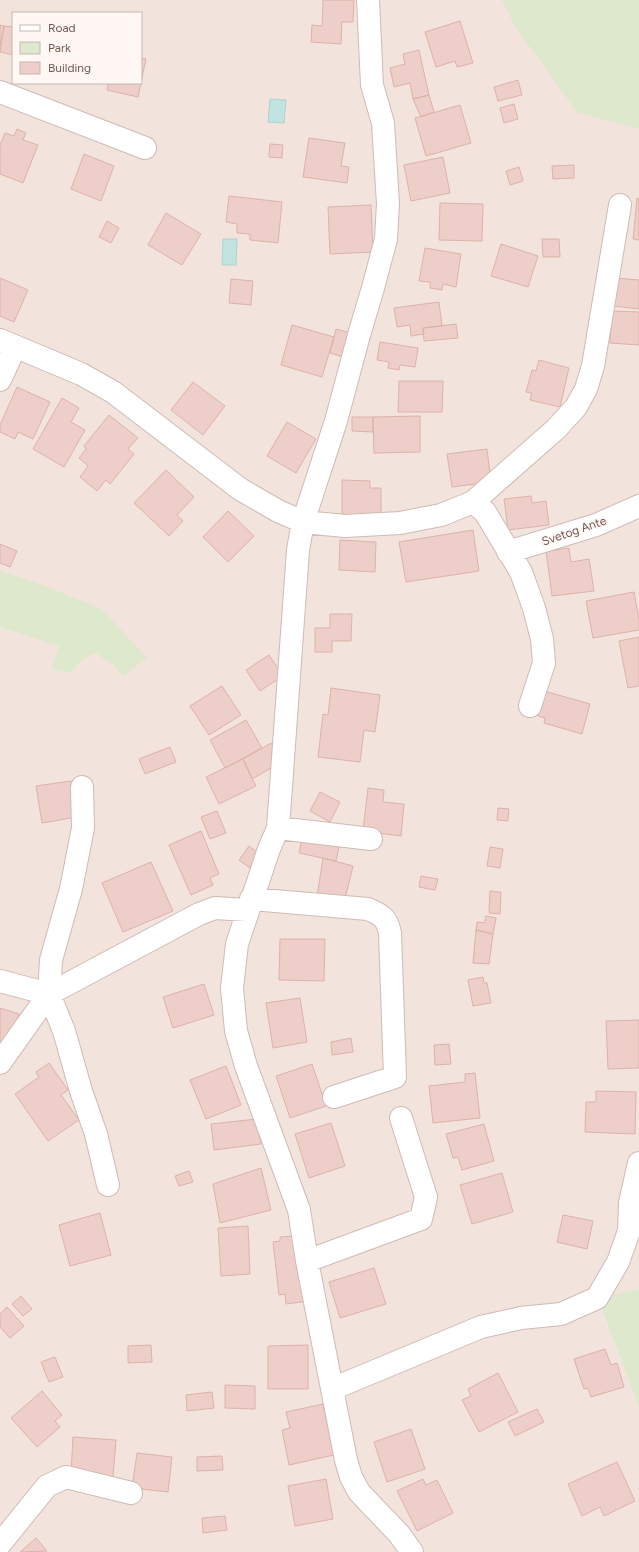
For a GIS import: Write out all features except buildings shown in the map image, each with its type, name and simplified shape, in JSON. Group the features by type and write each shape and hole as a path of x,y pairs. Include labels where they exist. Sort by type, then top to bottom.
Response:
{"street":[{"path":"368,0 372,85 383,123 388,204 386,239 336,421 303,522 298,550 278,828 249,904 237,944 232,988 236,1032 246,1066 299,1210 306,1262 346,1460 351,1477 359,1492 399,1534 412,1552"},
{"path":"0,92 145,148"},
{"path":"0,380 7,343 81,374 113,392 240,489 278,511 303,522 345,526 400,523 440,515 473,502 556,430 576,407 586,389 593,366 620,205"},
{"path":"473,502 485,512 521,572 534,608 542,639 544,663 530,706"},
{"name":"Svetog Ante","path":"508,552 596,525 639,506"},
{"path":"82,787 83,828 71,889 51,960 49,994 64,1032 81,1091 96,1134 108,1185"},
{"path":"278,828 371,839"},
{"path":"0,1063 49,994 199,914 215,908 249,904 368,909 380,914 388,924 390,933 395,1077 334,1097"},
{"path":"0,980 49,994"},
{"path":"306,1262 421,1219 426,1197 401,1118"},
{"path":"332,1389 481,1327 521,1318 561,1314 597,1298 618,1262 634,1227 630,1203 639,1163"},
{"path":"0,1544 47,1486 66,1477 131,1493"}],"shaded area":[{"path":"0,0 639,0 639,1289 597,1299 639,1408 639,1552 0,1552"}],"green space":[{"path":"502,0 639,0 639,129 577,112 516,28"},
{"path":"0,571 40,584 102,609 147,658 123,676 112,664 96,653 83,659 70,673 52,669 59,646 0,627"},
{"path":"639,1289 639,1408 597,1298"}],"water":[{"path":"270,99 286,100 284,123 268,122"},
{"path":"223,239 237,239 236,265 222,265"}]}
